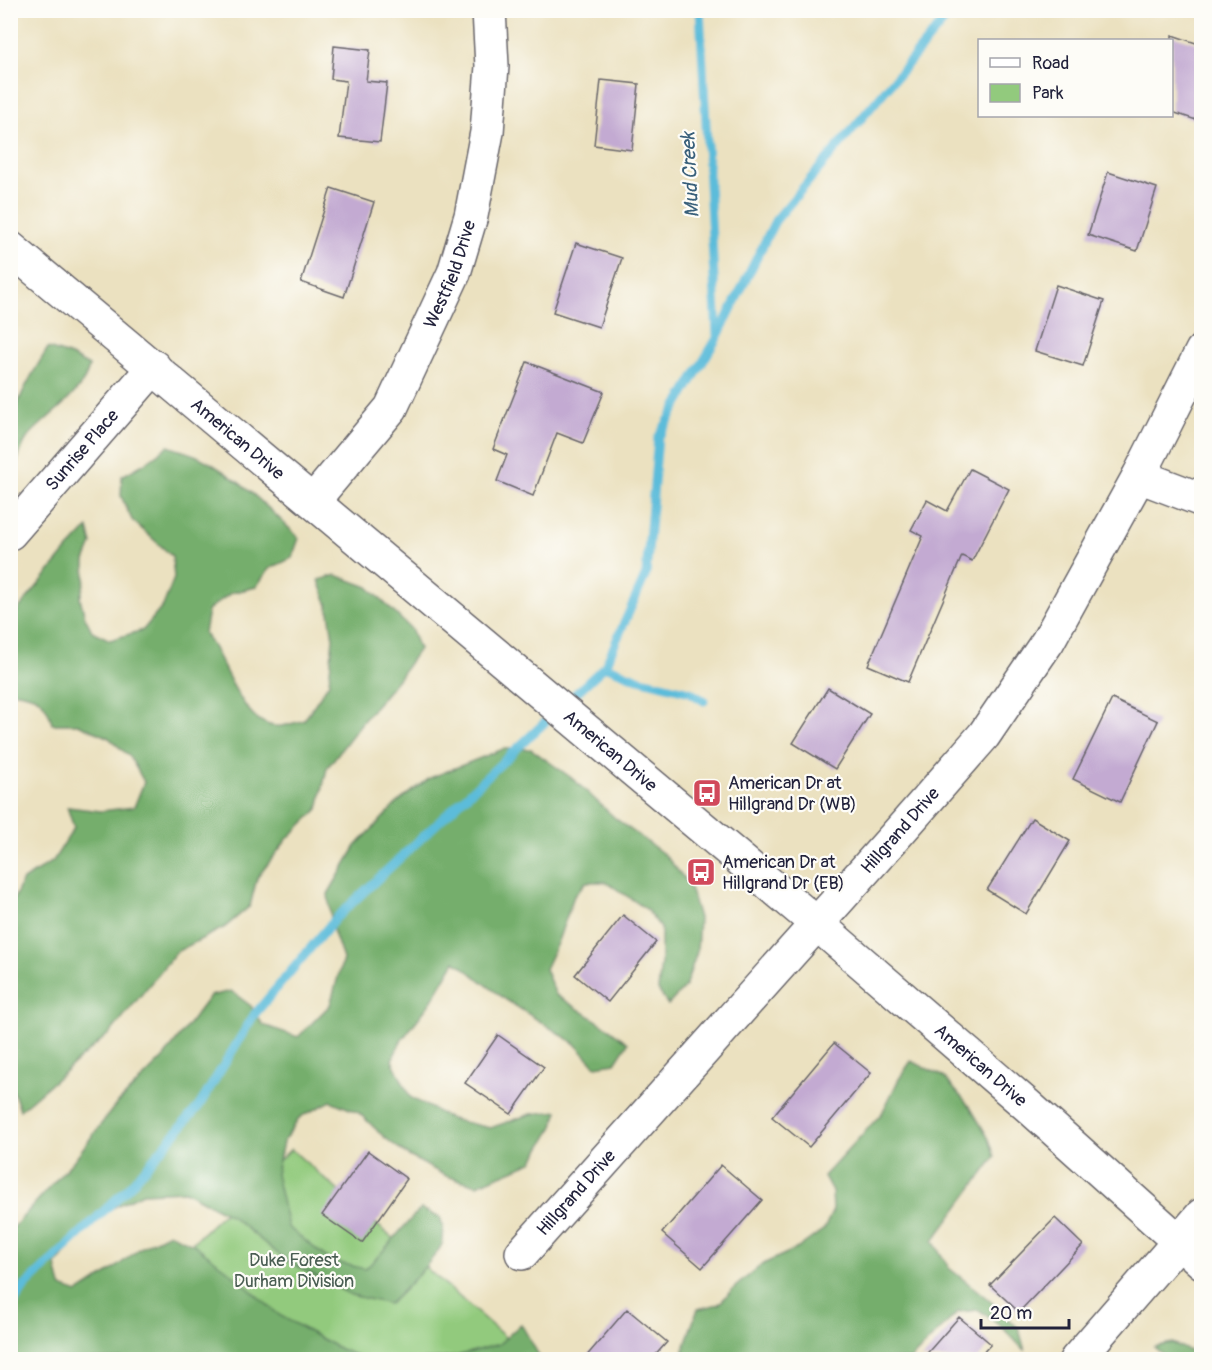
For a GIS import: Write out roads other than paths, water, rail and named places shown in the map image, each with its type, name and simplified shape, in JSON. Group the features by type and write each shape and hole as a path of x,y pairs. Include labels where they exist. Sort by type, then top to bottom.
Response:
{"street":[{"name":"Westfield Drive","path":"313,501 391,408 454,273 471,216 487,132 492,66 489,10"},
{"name":"American Drive","path":"10,248 816,923 1028,1106 1190,1251"},
{"name":"Hillgrand Drive","path":"522,1253 984,735 1048,641 1139,476 1202,351"},
{"name":"Sunrise Place","path":"10,533 154,367"},
{"path":"1139,476 1202,500"},
{"path":"1076,1359 1190,1251 1202,1215"}],"waterway":[{"name":"Mud Creek","path":"700,10 717,335"},
{"path":"10,1309 25,1286 129,1187 199,1106 254,1015 335,919 605,666 646,574 658,438 717,338 775,221 953,10"},
{"path":"605,666 638,679 690,692 704,701"}],"place":[{"name":"American Dr at Hillgrand Dr (WB)","path":"707,793"},
{"name":"American Dr at Hillgrand Dr (EB)","path":"701,872"}],"park label":[{"name":"Duke Forest Durham Division","path":"294,1270"}]}
